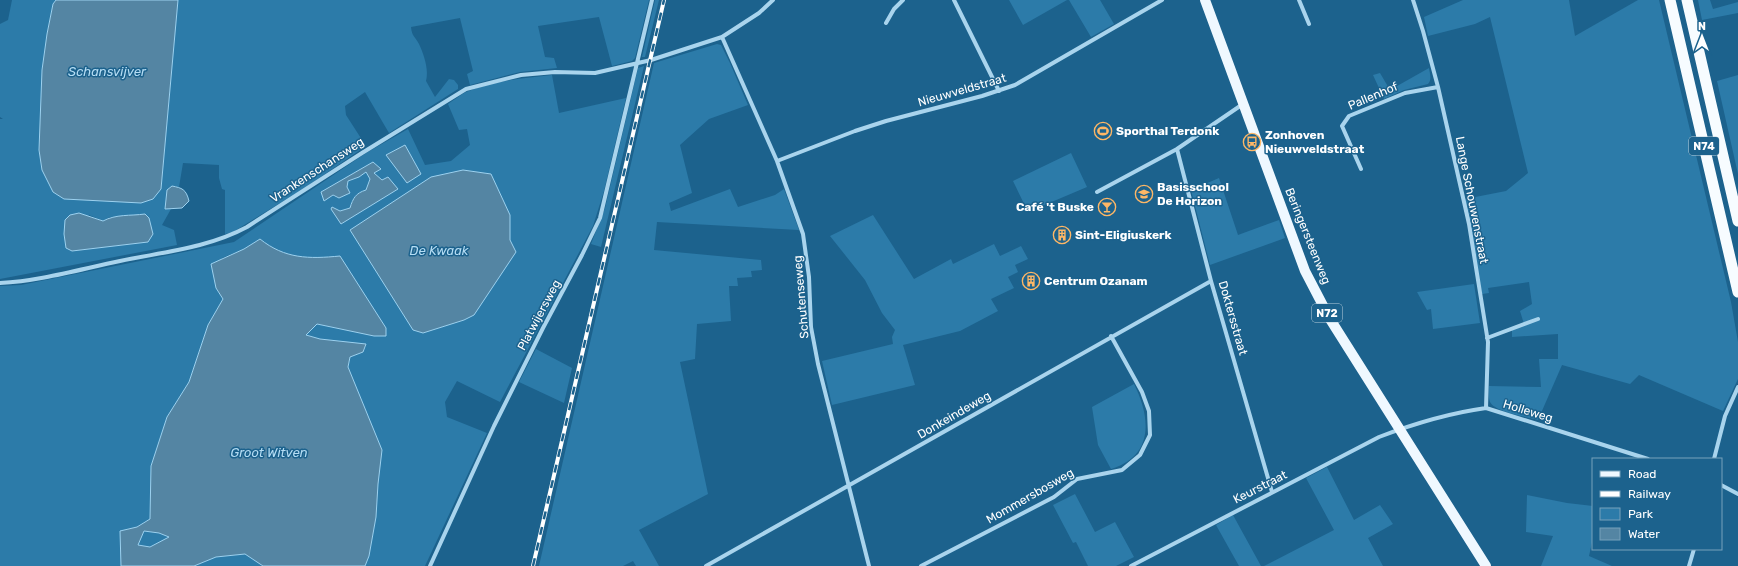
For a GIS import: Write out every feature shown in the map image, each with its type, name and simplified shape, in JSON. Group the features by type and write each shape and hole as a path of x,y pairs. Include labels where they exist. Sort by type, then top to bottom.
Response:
{"highway":[{"name":"N74","path":"1670,0 1738,292"},
{"name":"N74","path":"1686,0 1738,221"}],"main road":[{"name":"Beringersteenweg","path":"1205,0 1305,271 1330,319 1486,566"}],"street":[{"name":"Platwijersweg","path":"430,566 494,426 600,218 652,0"},
{"name":"Vrankenschansweg","path":"0,284 61,274 198,246 230,236 247,227 362,153 466,89 521,74 555,72 595,73 637,64 703,44 722,36 759,13 773,0"},
{"path":"886,23 894,9 902,0"},
{"path":"954,0 999,91"},
{"name":"Nieuwveldstraat","path":"777,161 880,123 1015,86 1162,0"},
{"path":"1299,0 1309,24"},
{"name":"Lange Schouwenstraat","path":"1413,0 1438,87 1469,224 1487,338 1486,408"},
{"name":"Schutenseweg","path":"722,36 777,161 803,234 806,246 811,327 818,364 869,566"},
{"name":"Pallenhof","path":"1361,169 1342,126 1349,116 1405,93 1438,87"},
{"path":"1097,192 1177,149 1244,104"},
{"name":"Doktersstraat","path":"1177,149 1211,281 1272,492"},
{"name":"Donkeindeweg","path":"706,566 1111,336 1211,281"},
{"path":"1487,338 1538,319"},
{"name":"Mommersbosweg","path":"921,566 1054,497 1077,479 1122,470 1140,455 1150,435 1149,411 1142,392 1111,336"},
{"path":"1714,458 1725,416 1738,387"},
{"name":"Holleweg","path":"1400,429 1472,410 1486,408 1645,458"},
{"name":"Keurstraat","path":"1131,566 1379,437 1400,429"},
{"path":"1722,486 1738,494"},
{"path":"1689,566 1694,550"}],"green space":[{"path":"12,0 56,0 53,4 47,34 42,70 39,150 42,170 161,189 178,0 649,0 635,58 632,61 612,66 599,17 538,26 545,57 554,58 557,68 520,72 470,85 467,74 473,71 460,18 411,27 413,35 419,44 424,57 427,72 426,81 435,97 449,79 454,80 458,85 458,89 389,133 365,92 345,106 346,115 366,146 303,189 233,232 225,234 225,190 222,189 219,178 219,165 183,163 179,187 172,186 167,190 165,209 171,209 162,225 174,230 177,245 0,279 0,119 3,119 0,117 0,24 8,20","holes":["89,215 103,221 110,217 127,216 148,242 72,251"]},
{"path":"655,0 659,0 645,57 642,57"},
{"path":"1009,0 1067,0 1023,25"},
{"path":"1069,0 1100,0 1114,24 1091,37"},
{"path":"1463,0 1569,0 1575,36 1638,0 1659,0 1731,302 1738,342 1738,379 1723,411 1639,375 1630,384 1562,365 1538,420 1498,409 1490,402 1489,386 1541,387 1539,359 1558,359 1558,334 1512,337 1512,328 1524,324 1520,311 1532,304 1529,282 1488,288 1489,293 1482,294 1465,199 1506,191 1528,173 1490,17 1475,24 1428,36 1424,17"},
{"path":"1698,0 1710,0 1713,9 1738,2 1738,13 1702,20"},
{"path":"717,44 721,45 748,105 709,119 680,145 692,193 669,203 671,211 730,189 738,207 775,195 784,189 799,230 657,222 654,250 761,260 762,270 751,271 752,277 737,278 738,286 729,286 731,321 697,324 695,359 680,362 708,494 639,530 659,566 636,566 633,561 623,566 539,566 654,63"},
{"path":"644,66 601,247 591,244 605,208 638,68"},
{"path":"1429,68 1430,79 1428,84 1404,90 1384,99 1373,75 1380,73 1390,90"},
{"path":"552,75 559,113 626,98 604,191 593,226 500,402 457,381 445,402 447,417 487,433 425,566 365,566 369,556 376,517 378,484 348,367 350,357 363,352 366,345 320,339 306,335 317,324 374,336 386,336 340,256 308,257 288,254 269,246 260,239 244,249 222,258 216,288 223,299 208,325 189,382 167,417 151,466 150,519 137,527 121,531 121,566 0,566 0,286 21,285 234,242 366,153 408,129 425,165 451,161 470,145 467,129 459,130 448,104 464,93 476,88 509,80","holes":["373,162 373,173 382,180 342,224 332,207 340,211 350,208 355,196 366,190 370,179 366,171 359,177 348,181 347,187 350,193 339,198 321,192","510,215 510,240 474,315 464,320 423,333"]},
{"path":"1738,75 1738,174 1717,81"},
{"path":"1071,153 1087,187 1028,212 1013,181"},
{"path":"1219,178 1238,235 1279,220 1285,238 1210,265 1191,190"},
{"path":"873,215 914,279 951,259 953,264 994,244 1000,256 1021,246 1028,259 1015,265 1018,272 1008,277 1014,288 991,299 998,311 960,331 903,345 915,385 832,405 822,361 893,344 892,337 895,330 882,313 865,280 830,236"},
{"path":"1474,284 1480,323 1433,329 1431,309 1427,310 1417,292"},
{"path":"536,349 572,368 564,403 519,382"},
{"path":"1134,384 1144,410 1146,422 1145,434 1142,445 1135,455 1125,463 1111,469 1098,445 1092,407"},
{"path":"1327,467 1354,520 1380,505 1393,524 1368,538 1383,566 1264,566 1334,530 1306,478"},
{"path":"1075,494 1095,532 1115,522 1134,557 1116,566 1088,566 1076,542 1073,543 1053,505"},
{"path":"1527,495 1567,503 1592,506 1592,542 1589,556 1612,566 1541,566 1553,536 1526,532"},
{"path":"1233,515 1261,566 1239,566 1216,525"},
{"path":"144,531 159,533 170,537 150,547 137,545"},
{"path":"245,554 263,566 194,566 216,557"}],"water":[{"name":"Schansvijver","path":"56,0 178,0 161,189 153,199 141,203 64,199 53,192 42,170 39,150 42,70 53,4"},
{"path":"405,145 421,174 407,183 386,155"},
{"path":"373,162 381,169 374,173 382,180 388,177 398,189 341,224 331,209 332,207 340,211 350,208 355,196 366,190 370,179 366,172 359,177 348,181 347,187 350,193 339,198 333,195 324,201 321,192"},
{"name":"De Kwaak","path":"463,170 491,174 510,215 510,240 516,252 474,315 464,320 423,333 413,330 350,230 431,177"},
{"path":"172,186 181,188 186,194 189,201 182,208 165,209 167,190"},
{"path":"79,213 103,221 118,216 145,214 149,218 153,234 148,242 72,251 66,248 64,234 65,220 70,215"},
{"name":"Groot Witven","path":"260,239 269,246 288,254 308,257 340,256 386,328 386,336 374,336 317,324 306,335 320,339 366,344 363,352 350,357 348,367 382,450 376,517 369,556 365,566 263,566 245,554 216,557 194,566 121,566 120,531 137,527 150,519 151,466 167,417 189,382 208,325 223,299 216,288 211,264 244,249","holes":["144,531 159,533 169,537 150,547 138,545"]}],"railway":[{"path":"533,566 664,0"}],"place":[{"name":"Sporthal Terdonk","path":"1103,131"},
{"name":"Zonhoven Nieuwveldstraat","path":"1252,142"},
{"name":"Basisschool De Horizon","path":"1144,194"},
{"name":"Café 't Buske","path":"1107,207"},
{"name":"Sint-Eligiuskerk","path":"1062,235"},
{"name":"Centrum Ozanam","path":"1031,281"}]}
